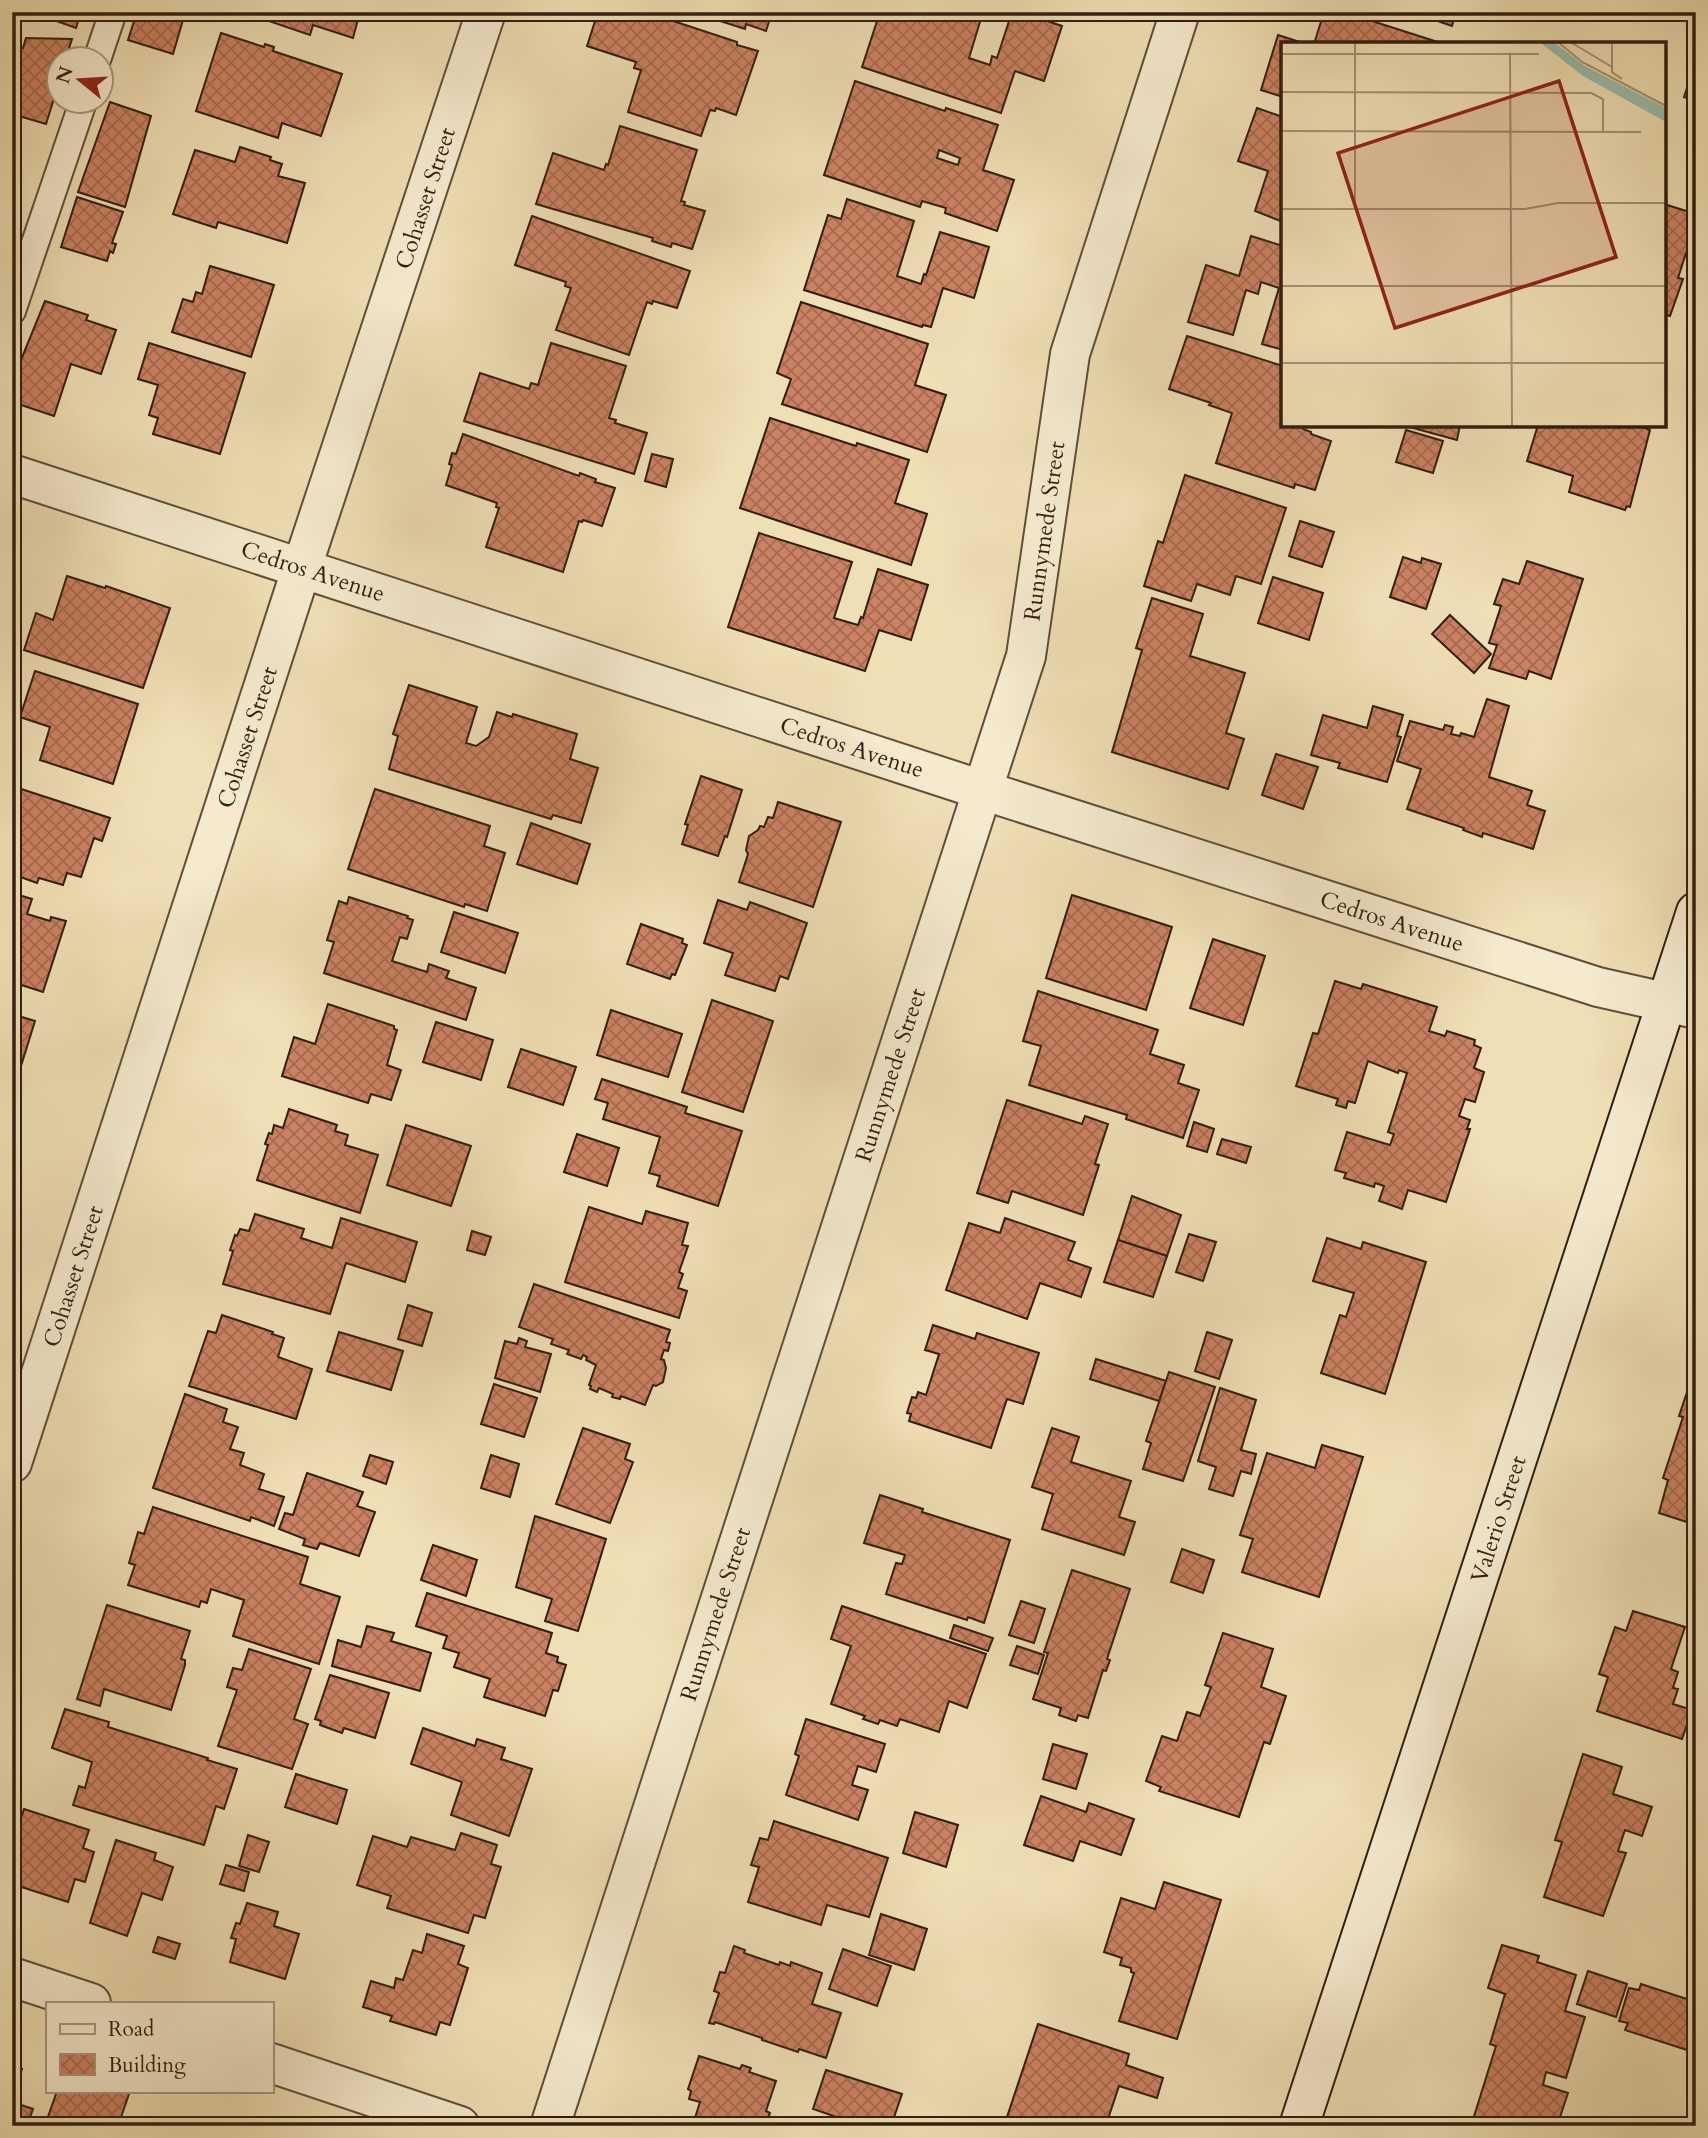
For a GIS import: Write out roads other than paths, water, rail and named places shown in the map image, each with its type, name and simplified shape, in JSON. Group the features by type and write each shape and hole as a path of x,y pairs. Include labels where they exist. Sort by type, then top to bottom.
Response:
{"street":[{"name":"Cohasset Street","path":"12,1463 302,567 486,12"},
{"name":"Runnymede Street","path":"550,2126 1026,656 1070,354 1180,12"},
{"name":"Cedros Avenue","path":"12,474 982,790 1598,987 1681,1006"},
{"name":"Valerio Street","path":"1299,2126 1681,1006 1696,912"},
{"path":"12,1977 88,2002"},
{"path":"273,2064 460,2126"}],"lane":[{"path":"102,46 113,12"},
{"path":"12,312 78,116"}]}
